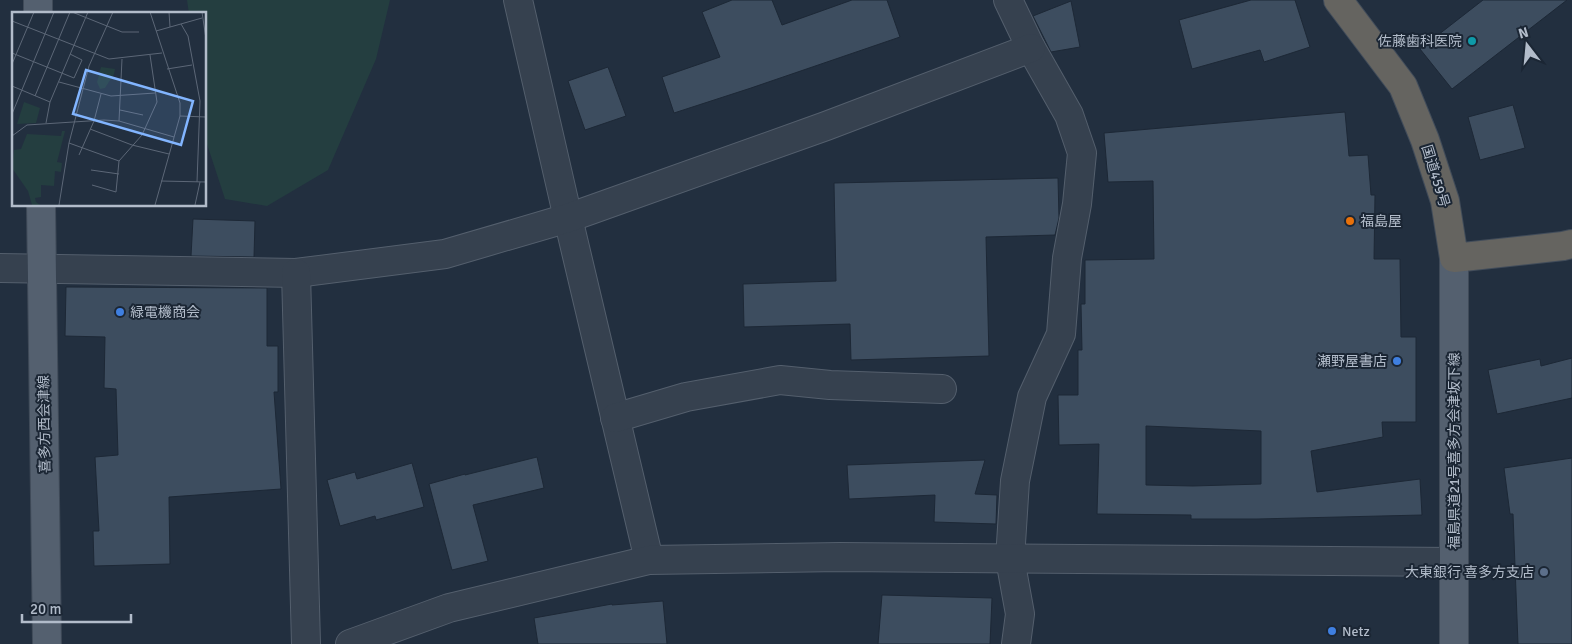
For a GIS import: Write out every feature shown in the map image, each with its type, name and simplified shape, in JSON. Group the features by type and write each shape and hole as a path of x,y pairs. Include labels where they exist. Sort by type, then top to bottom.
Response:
{"highway":[{"name":"国道459号","path":"1338,0 1403,86 1425,140 1445,201 1454,258"},
{"path":"1454,258 1572,244"}],"main road":[{"name":"喜多方西会津線","path":"41,206 47,644"},
{"name":"福島県道21号喜多方会津坂下線","path":"1454,258 1454,644"}],"street":[{"path":"518,0 649,560"},
{"path":"1008,0 1031,48 1069,115 1082,153 1077,204 1067,258 1061,334 1032,397 1014,481 1010,559 1020,614 1016,644"},
{"path":"0,268 296,273 445,254 568,218 826,126 1031,48"},
{"path":"296,273 306,644"},
{"path":"615,418 686,397 780,380 830,385 942,389"},
{"path":"350,644 449,608 649,560 840,557 1454,562"}],"green space":[{"path":"187,0 390,0 376,59 328,170 267,206 225,199 206,141 206,12 189,12"}],"building":[{"path":"732,0 772,0 782,25 852,0 887,0 900,37 674,113 662,77 720,57 702,12"},
{"path":"1251,0 1295,0 1310,47 1264,62 1260,50 1192,69 1179,20"},
{"name":"佐藤歯科医院","path":"1483,0 1567,0 1452,89 1420,49"},
{"path":"1071,1 1080,47 1051,52 1033,16"},
{"path":"608,67 626,116 585,130 568,81"},
{"path":"1513,105 1525,148 1480,160 1468,117"},
{"path":"1345,112 1349,156 1368,155 1371,195 1375,195 1374,259 1400,259 1401,337 1416,337 1416,422 1382,422 1383,437 1311,451 1317,492 1420,479 1422,515 1191,519 1191,515 1097,514 1099,444 1059,445 1058,395 1078,395 1078,350 1082,350 1081,304 1085,304 1085,260 1154,259 1153,181 1108,182 1104,133","holes":["1146,426 1261,431 1261,484 1146,485"]},
{"path":"1058,178 1059,218 1055,235 986,237 989,356 851,360 850,324 744,327 743,284 836,281 834,183"},
{"path":"193,219 255,221 254,257 191,256"},
{"path":"66,287 267,288 267,346 278,346 278,392 274,392 281,489 169,497 170,564 94,566 93,531 99,531 95,457 118,455 116,389 104,388 105,337 65,336"},
{"path":"1572,358 1572,398 1497,414 1488,370 1540,359 1541,366"},
{"path":"537,457 544,488 473,505 488,561 452,570 429,484"},
{"path":"1572,458 1572,644 1518,644 1513,514 1510,514 1504,468"},
{"path":"985,460 975,494 997,495 996,524 934,522 935,495 849,499 847,465"},
{"path":"412,463 424,507 376,520 375,516 340,526 327,480 355,472 357,479"},
{"path":"882,595 992,598 990,644 878,644"},
{"path":"663,601 667,644 538,644 534,618 612,604"}],"place":[{"name":"佐藤歯科医院","path":"1472,41"},
{"name":"福島屋","path":"1350,221"},
{"name":"緑電機商会","path":"120,312"},
{"name":"瀬野屋書店","path":"1397,361"},
{"name":"大東銀行 喜多方支店","path":"1544,572"},
{"name":"Netz","path":"1332,631"}]}
